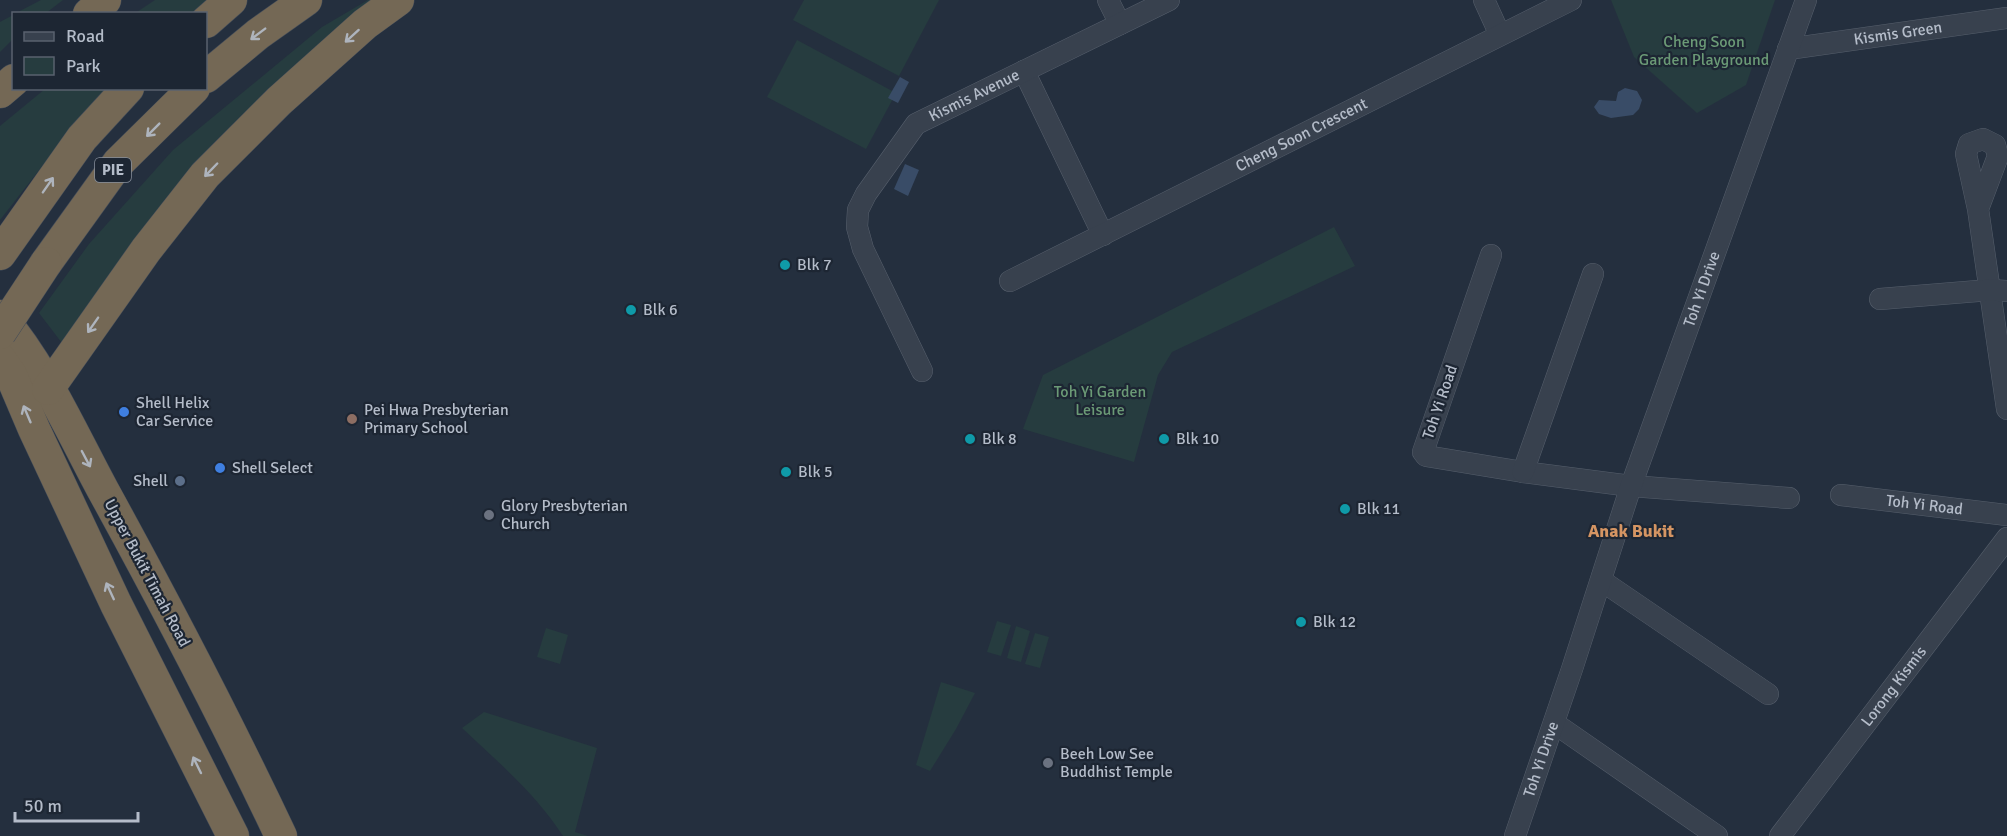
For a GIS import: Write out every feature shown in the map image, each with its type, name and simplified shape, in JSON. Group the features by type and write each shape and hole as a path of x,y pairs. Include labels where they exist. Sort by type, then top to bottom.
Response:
{"highway":[{"path":"91,12 105,0"},
{"path":"207,21 231,0"},
{"path":"207,76 258,34 306,0"},
{"path":"48,389 146,250 205,176 279,101 365,24 399,0"},
{"path":"0,92 12,82"},
{"name":"PIE","path":"7,243 82,138 127,90"},
{"name":"PIE","path":"0,333 46,263 118,163 192,90"},
{"name":"Upper Bukit Timah Road","path":"0,316 20,341 48,389 282,830"},
{"path":"0,359 11,375 33,429 116,604 233,836"}],"street":[{"path":"1108,0 1120,24"},
{"name":"Kismis Avenue","path":"922,371 863,249 857,226 858,210 872,185 916,124 1169,0"},
{"path":"1484,0 1500,35"},
{"name":"Cheng Soon Crescent","path":"1010,281 1571,0"},
{"name":"Toh Yi Drive","path":"1515,836 1602,581 1631,486 1806,0"},
{"name":"Kismis Green","path":"1788,49 2007,18"},
{"path":"1024,71 1102,235"},
{"path":"1978,209 1999,291 2007,409"},
{"name":"Toh Yi Road","path":"1491,255 1423,452 1426,456 1631,486 1789,498"},
{"path":"1523,472 1593,274"},
{"path":"1880,299 1999,291"},
{"name":"Toh Yi Road","path":"1841,495 2007,515"},
{"name":"Lorong Kismis","path":"1780,836 2007,538"},
{"path":"1602,581 1768,694"},
{"path":"1554,723 1717,836"}],"green space":[{"path":"41,0 63,0 47,12 18,12"},
{"path":"155,0 238,0 207,14 137,12"},
{"path":"368,0 385,0 65,347 39,313 89,244 173,150 322,27"},
{"path":"804,0 939,0 899,76 793,20"},
{"name":"Cheng Soon Garden Playground","path":"1611,0 1775,0 1746,85 1697,113 1634,57"},
{"path":"12,16 12,40 0,52 0,22"},
{"path":"797,40 896,93 866,149 767,97"},
{"path":"44,90 119,90 79,119 0,220 0,126"},
{"name":"Toh Yi Garden Leisure","path":"1334,227 1355,266 1172,352 1158,375 1134,462 1023,429 1043,375"},
{"path":"997,621 1011,625 1001,656 987,652"},
{"path":"1016,626 1030,631 1021,662 1007,658"},
{"path":"546,628 568,635 560,664 537,657"},
{"path":"1035,633 1049,637 1040,668 1025,664"},
{"path":"941,682 975,693 930,771 916,765"},
{"path":"484,712 597,748 575,832 588,836 563,836 529,792 462,728"}],"water":[{"path":"900,77 909,82 898,103 888,98"},
{"path":"1625,88 1637,91 1642,100 1639,109 1633,115 1611,118 1599,114 1594,107 1599,100 1616,101 1618,92"},
{"path":"905,164 919,170 908,196 894,189"}],"place":[{"name":"Blk 7","path":"785,265"},
{"name":"Blk 6","path":"631,310"},
{"name":"Shell Helix Car Service","path":"124,412"},
{"name":"Pei Hwa Presbyterian Primary School","path":"352,419"},
{"name":"Blk 8","path":"970,439"},
{"name":"Blk 10","path":"1164,439"},
{"name":"Shell Select","path":"220,468"},
{"name":"Blk 5","path":"786,472"},
{"name":"Shell","path":"180,481"},
{"name":"Blk 11","path":"1345,509"},
{"name":"Glory Presbyterian Church","path":"489,515"},
{"name":"Blk 12","path":"1301,622"},
{"name":"Beeh Low See Buddhist Temple","path":"1048,763"}],"district":[{"name":"Anak Bukit","path":"1631,531"}]}
